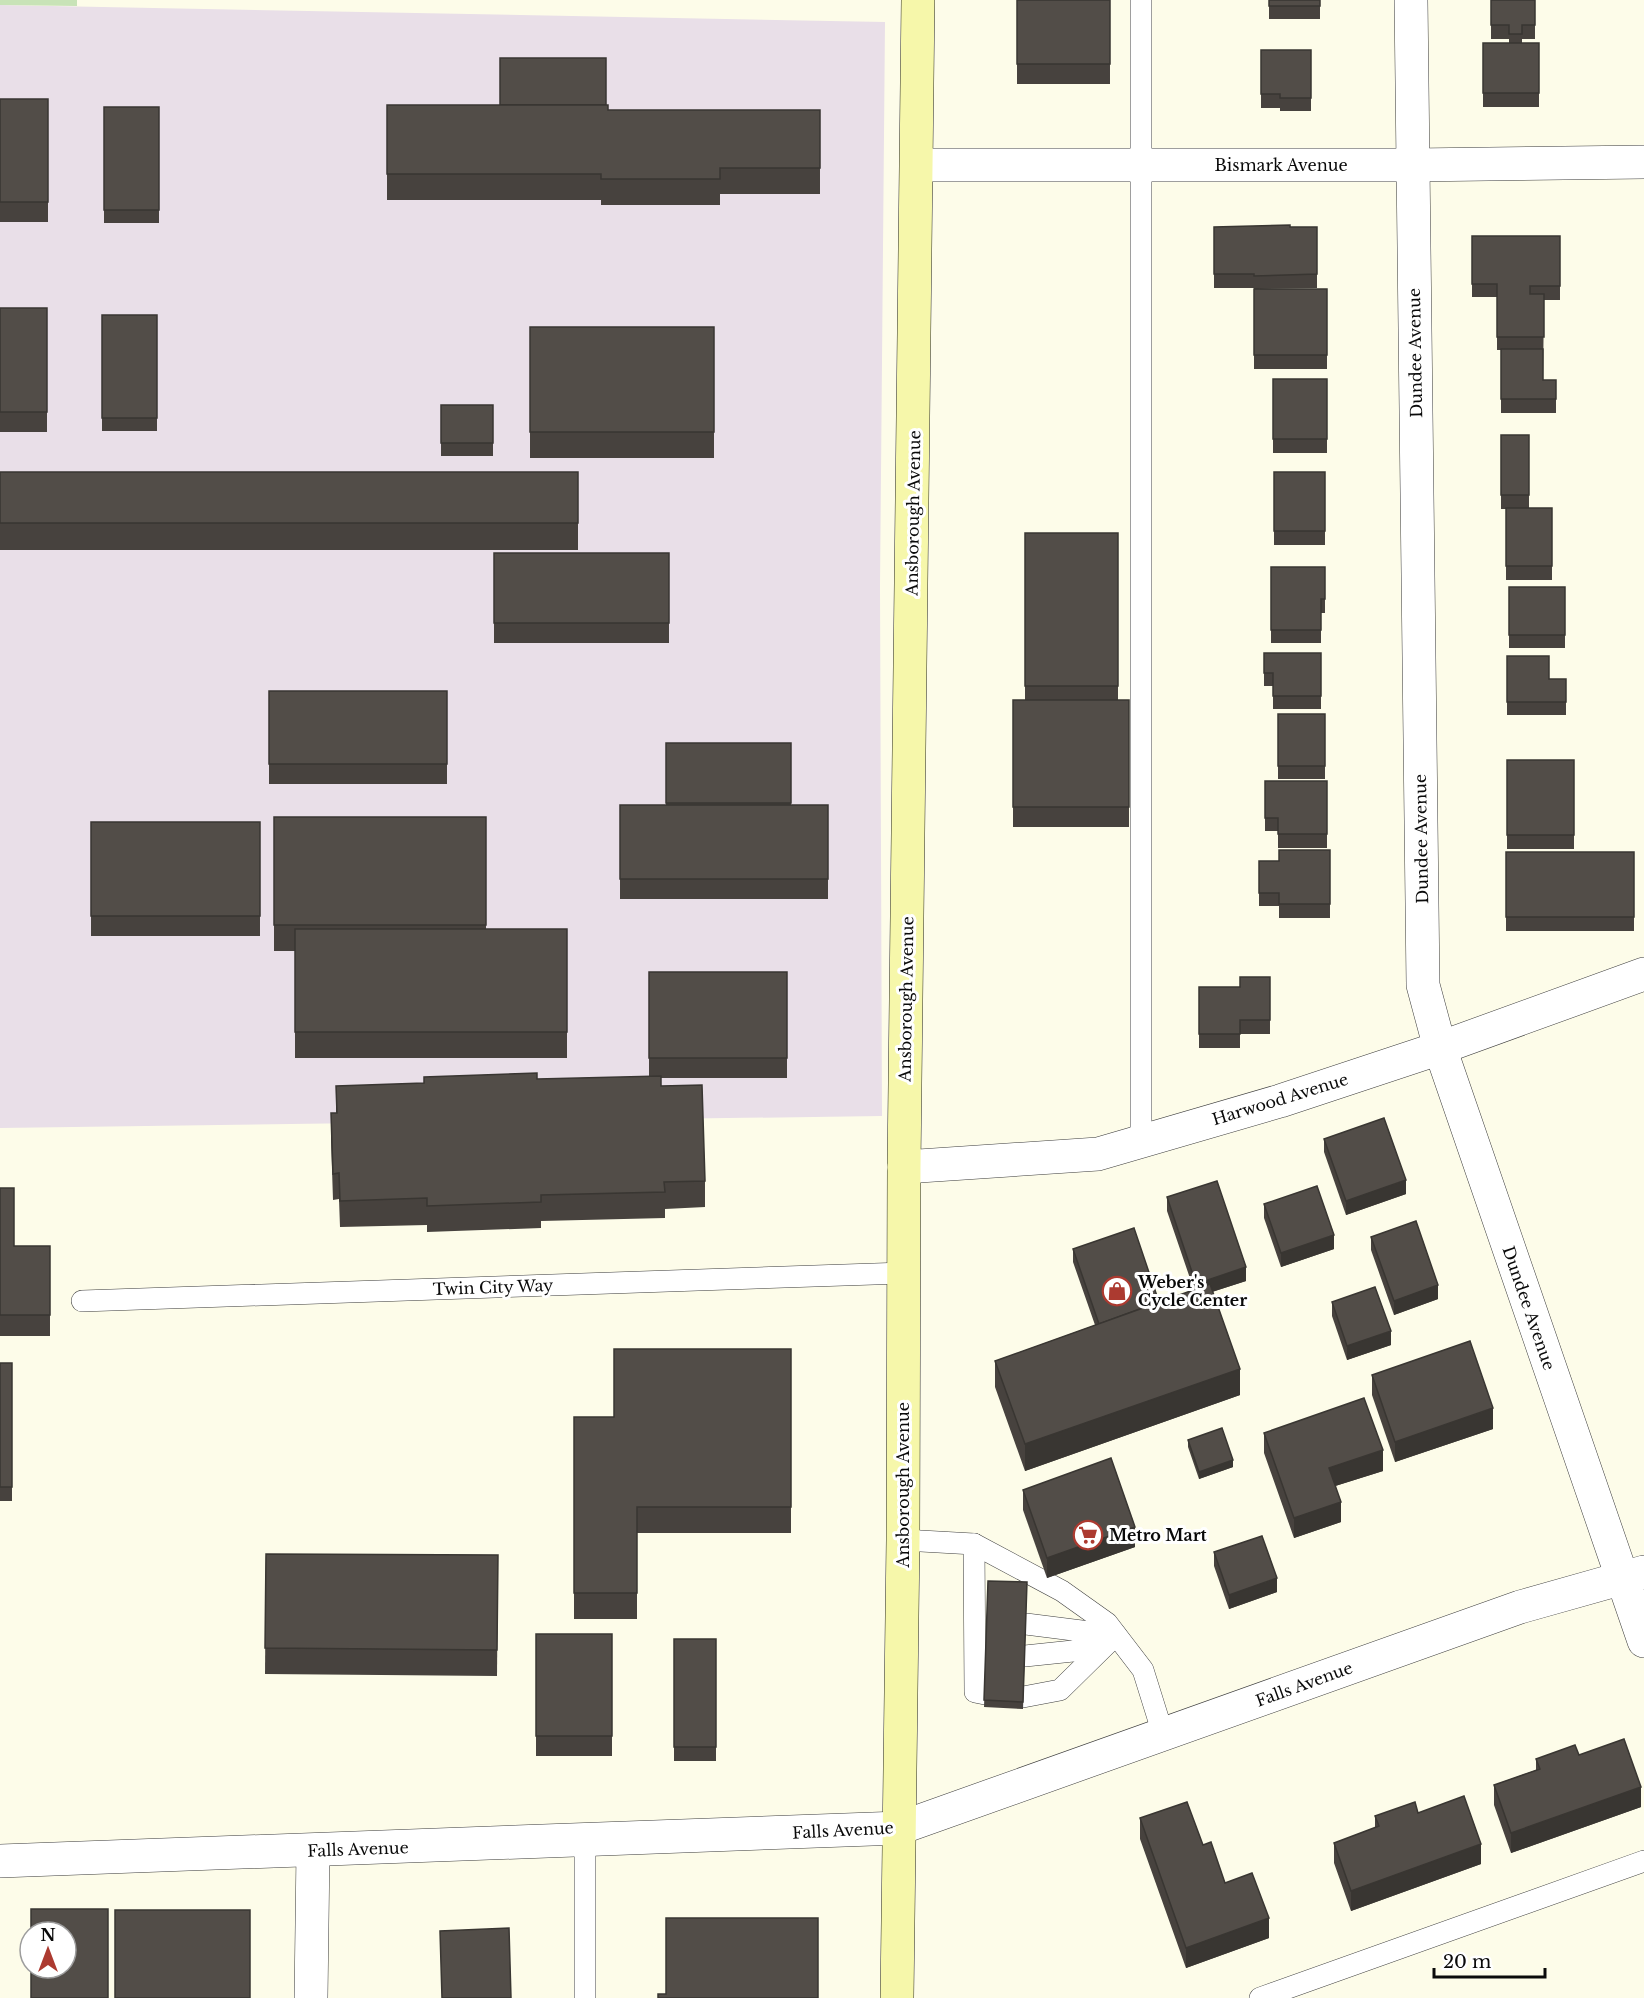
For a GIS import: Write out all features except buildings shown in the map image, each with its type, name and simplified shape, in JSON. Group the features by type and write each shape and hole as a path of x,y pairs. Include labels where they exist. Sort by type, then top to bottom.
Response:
{"main road":[{"name":"Ansborough Avenue","path":"897,1998 918,0"}],"street":[{"name":"Dundee Avenue","path":"1411,0 1423,985 1440,1048 1633,1575 1644,1641"},
{"name":"Bismark Avenue","path":"917,165 1413,165 1644,162"},
{"name":"Harwood Avenue","path":"904,1167 1098,1154 1280,1101 1440,1048 1644,974"},
{"name":"Falls Avenue","path":"0,1861 900,1828 1520,1607 1633,1575"},
{"path":"311,1998 312,1851"}],"lane":[{"path":"1141,0 1141,1141"},
{"name":"Twin City Way","path":"82,1301 904,1273"},
{"path":"903,1540 974,1544 1062,1591 1107,1623 1143,1670 1163,1734"},
{"path":"974,1544 981,1621 980,1657 975,1692 985,1694"},
{"path":"1026,1624 1116,1635"},
{"path":"1024,1656 1073,1651 1116,1635"},
{"path":"1023,1697 1060,1690 1116,1635"},
{"path":"585,1840 585,1998"},
{"path":"1260,1998 1644,1861"}],"shaded area":[{"path":"0,5 885,22 880,587 882,1116 0,1128"}],"green space":[{"path":"0,0 77,0 77,6 0,5"}],"place":[{"name":"Weber's Cycle Center","path":"1117,1291"},
{"name":"Metro Mart","path":"1088,1535"}]}
